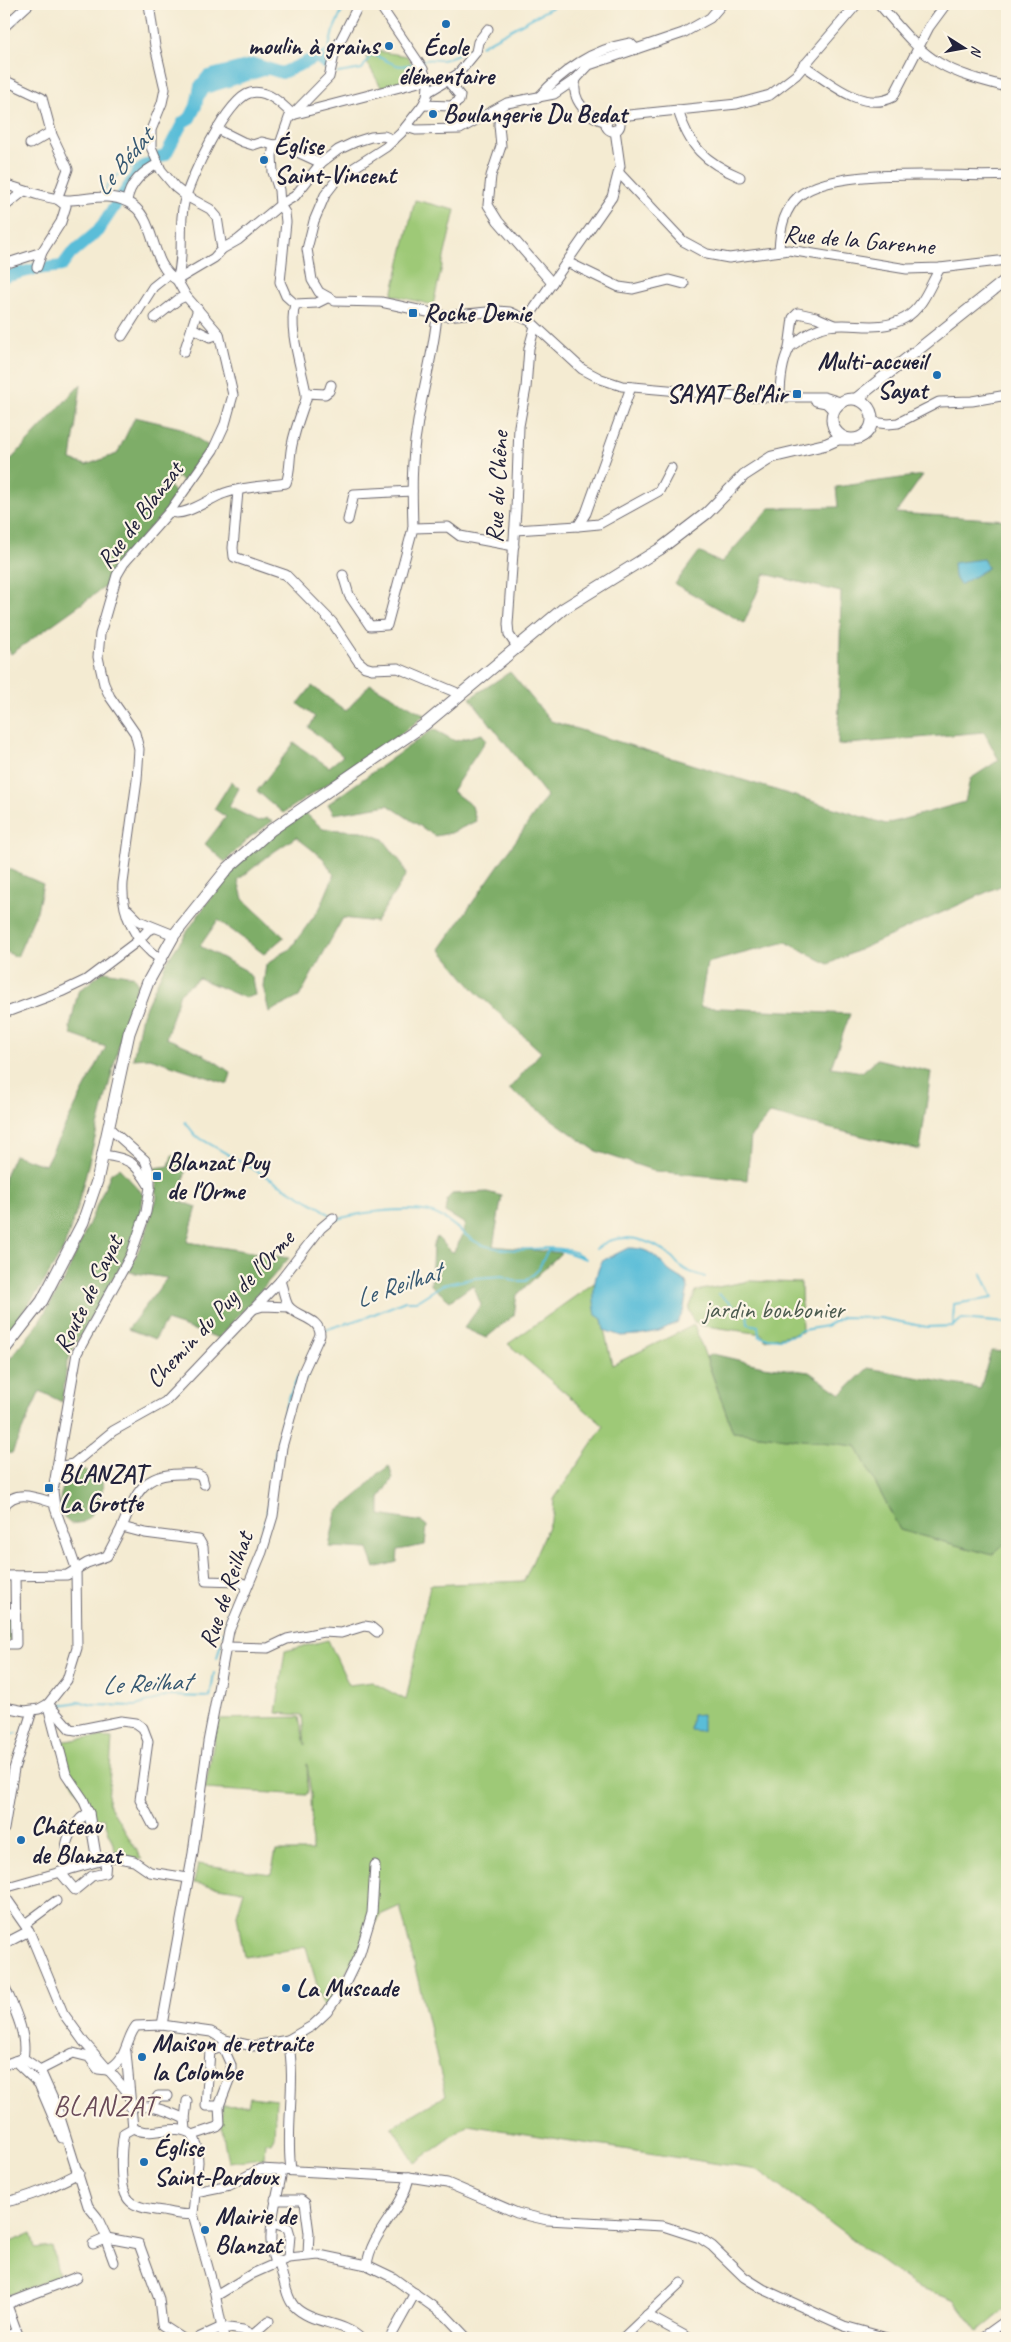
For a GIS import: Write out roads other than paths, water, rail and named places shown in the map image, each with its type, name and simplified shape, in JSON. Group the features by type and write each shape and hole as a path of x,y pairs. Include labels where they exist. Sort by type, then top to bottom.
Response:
{"main road":[{"path":"816,447 830,432 837,406 861,401 880,378 1007,278"},
{"path":"4,1350 42,1301 83,1222 103,1156 129,1033 142,994 174,935 228,868 255,842 388,750 459,696 564,610 675,537 707,513 744,475 763,462 783,454 816,447 838,439 863,436 872,422 872,415 861,401"},
{"path":"832,424 839,435 848,439"}],"street":[{"path":"4,27 28,4"},
{"path":"149,4 159,67 165,88 162,103 150,130 150,140 157,161 171,183 186,196 210,209 217,217 222,249"},
{"path":"327,298 317,303 295,304 286,296 280,282 286,222 285,213 280,205 272,164 277,144 289,118 329,77 335,51 359,4"},
{"path":"379,4 422,69 427,80 428,92 423,105 394,140 338,178 322,203 308,242 307,256 315,288 327,298 335,301 381,302 437,315 461,316 503,311 527,319 587,372 606,381 632,387 731,396 824,397 837,406"},
{"path":"406,127 416,130 460,129 500,106 511,102 554,94 576,79 590,65 698,26 712,16 722,4"},
{"path":"606,122 611,118 618,120 629,115 742,103 765,96 785,84 804,65 856,4"},
{"path":"879,4 919,48 938,63 953,70 1007,87"},
{"path":"804,65 858,99 870,102 884,102 892,98 929,27 946,4"},
{"path":"428,92 458,74 476,52 478,42 488,29"},
{"path":"538,98 554,80 588,56 602,50 630,43 636,49"},
{"path":"576,79 575,91 581,107 592,116 606,122"},
{"path":"4,80 42,98 52,132 68,169 57,199"},
{"path":"293,115 427,80"},
{"path":"423,105 451,106 459,102 460,96 448,81"},
{"path":"177,280 181,269 182,210 186,196 217,129 235,103 251,93 259,93 272,97 293,115"},
{"path":"500,106 501,146 491,176 488,205 498,221 552,284"},
{"path":"678,110 687,136 695,146 713,164 740,177"},
{"path":"606,122 608,129 615,130 620,126 618,120"},
{"path":"217,129 253,145 262,142 277,144 321,163"},
{"path":"527,319 612,197 620,174 615,130"},
{"path":"30,144 52,132"},
{"path":"177,280 214,258 222,249 238,240 280,205 294,196 321,163 355,142 384,136 394,140"},
{"path":"122,200 140,176 157,161"},
{"name":"Rue de la Garenne","path":"620,174 683,242 707,254 729,258 789,250 881,265 920,269 1007,260"},
{"path":"779,251 780,228 795,200 807,190 825,183 897,175 1007,176"},
{"path":"4,184 57,199 122,200 139,212 148,226 168,275 177,280"},
{"path":"4,207 24,190"},
{"path":"57,199 66,206"},
{"path":"37,267 42,252 61,222 66,206 78,199"},
{"path":"11,262 42,252"},
{"path":"567,262 619,287 633,289 668,280 684,284"},
{"path":"789,348 806,333 818,327 834,325 876,326 894,323 906,317 918,307 940,268"},
{"path":"920,269 931,284"},
{"path":"122,336 153,287 168,275"},
{"name":"Rue de Blanzat","path":"160,959 149,952 139,940 124,906 122,883 137,780 139,749 135,733 110,697 104,684 98,661 98,645 117,575 124,563 170,511 213,450 232,404 233,386 219,334 186,296 177,280"},
{"path":"155,318 186,296"},
{"path":"170,511 173,514 181,513 223,493 286,483 290,472 292,444 306,399 293,331 292,316 295,304"},
{"path":"184,352 198,309"},
{"path":"784,398 780,387 789,348 793,318 798,313 816,317 834,325"},
{"path":"343,575 349,595 370,626 387,625 413,528 412,458 416,428 435,340 437,315"},
{"name":"Rue du Chêne","path":"518,648 509,635 508,624 515,530 519,426 526,388 529,348 535,326"},
{"path":"192,328 210,337 219,334"},
{"path":"306,393 325,394 330,391 331,385"},
{"path":"578,526 586,513 632,387"},
{"path":"872,422 898,423 939,402 972,401 1007,396"},
{"path":"515,530 599,524 658,491 671,468"},
{"path":"238,491 233,548 234,557 286,575 332,622 358,661 365,667 372,669 398,668 456,692 459,696"},
{"path":"348,520 354,494 412,491"},
{"path":"413,528 448,527 460,536 514,546"},
{"path":"124,906 139,921 174,935"},
{"path":"4,1013 80,983 139,940 148,930 154,928"},
{"name":"Route de Sayat","path":"32,1711 48,1704 67,1680 75,1660 78,1635 76,1568 54,1503 55,1480 77,1353 132,1255 146,1212 150,1187 150,1174 144,1160 109,1128"},
{"path":"103,1156 119,1157 132,1162 150,1187"},
{"name":"Chemin du Puy de l'Orme","path":"57,1467 66,1467 79,1460 113,1431 165,1402 280,1281 321,1228 333,1218"},
{"path":"253,1309 262,1306 289,1307 280,1281"},
{"name":"Rue de Reilhat","path":"162,2025 188,1878 208,1742 230,1625 256,1568 272,1516 282,1447 300,1381 320,1332 289,1307"},
{"path":"55,1480 70,1472 79,1460"},
{"path":"4,1576 66,1574 107,1556 135,1496 151,1480 166,1474 197,1474 202,1477 204,1484"},
{"path":"4,1506 11,1498 18,1495 54,1503"},
{"path":"122,1527 145,1533 198,1540 203,1547 206,1581 239,1582 247,1585"},
{"path":"4,1644 16,1644 15,1576"},
{"path":"4,1614 16,1612"},
{"path":"225,1647 268,1648 287,1639 323,1632 341,1633 364,1626 371,1627 377,1632"},
{"path":"48,1704 66,1774 83,1799 89,1813 97,1861 105,1873 92,1876 75,1890 64,1871 66,1848 68,1838 81,1817 89,1813"},
{"path":"48,1704 70,1729 76,1730 121,1721 136,1724 142,1728 148,1741 140,1800 153,1825"},
{"path":"4,1828 14,1768 32,1711 25,1712 5,1709"},
{"path":"4,1888 114,1857 128,1859 150,1872 188,1878"},
{"path":"92,1876 97,1861"},
{"path":"219,2106 206,2106 210,2050 224,2044 253,2046 288,2040 312,2026 327,2012 346,1982 368,1931 372,1913 375,1864"},
{"path":"4,1895 8,1910 27,1928 62,2013 120,2084 129,2102"},
{"path":"4,1944 27,1928 56,1901"},
{"path":"4,1985 22,2034 24,2050 19,2059 4,2065"},
{"path":"40,2070 73,2053 89,2057 98,2069 108,2070 120,2062 136,2026 162,2025 211,2032 224,2044 231,2065 231,2075 219,2106 219,2126 190,2132 173,2128 143,2131 133,2128 124,2133 120,2167 125,2192 130,2201 153,2210 193,2214"},
{"path":"288,2040 291,2054 292,2103 289,2141 286,2170 275,2200 271,2249 294,2305 303,2312 353,2332 360,2338"},
{"path":"126,2052 130,2089 129,2102 133,2128"},
{"path":"19,2059 40,2070 51,2091 84,2197 108,2238 107,2243 114,2262"},
{"path":"19,2059 39,2084 60,2135 64,2141 68,2142"},
{"path":"152,2106 158,2096 168,2096"},
{"path":"187,2101 185,2119 197,2145 198,2162 193,2214 216,2296 224,2338"},
{"path":"129,2102 152,2106 185,2119"},
{"path":"195,2192 230,2185 260,2169 408,2177 447,2183 517,2213 547,2220 663,2226 700,2238 712,2246 744,2277 763,2289 844,2326 887,2338"},
{"path":"4,2202 51,2187 78,2173"},
{"path":"367,2265 368,2255 399,2206 408,2177"},
{"path":"275,2200 302,2200 305,2203 309,2233 308,2255"},
{"path":"273,2222 288,2228 290,2235 288,2258"},
{"path":"92,2244 108,2238 138,2244 159,2299 162,2325 182,2338"},
{"path":"216,2296 276,2263 288,2258 308,2255 367,2265 392,2277 446,2316 467,2338"},
{"path":"4,2337 18,2335 5,2300 77,2277"},
{"path":"623,2338 681,2283"},
{"path":"390,2338 415,2293"},
{"path":"647,2315 688,2338"},
{"path":"982,2338 1007,2320"},
{"path":"198,2338 222,2328 243,2330 253,2335 269,2321"}],"water":[{"path":"983,559 988,568 960,585 954,576 953,563"},
{"path":"628,1248 647,1251 669,1271 686,1282 688,1288 683,1312 678,1322 659,1331 638,1335 621,1336 604,1330 602,1319 596,1315 595,1308 594,1288 597,1274 602,1261"},
{"path":"702,1714 702,1731 690,1730 692,1715"}],"waterway":[{"path":"317,57 328,51 333,31 345,4"},
{"path":"481,46 558,4"},
{"path":"422,61 428,59 443,60 474,48"},
{"path":"338,73 362,69 371,55 401,66 415,63"},
{"name":"Le Bédat","path":"4,277 36,269 62,266 71,254 98,231 136,175 144,166 166,154 183,122 190,118 196,106 200,86 208,76 254,64 282,73 317,57 325,63"},
{"path":"199,95 205,88 267,69"},
{"path":"104,193 106,188 120,173 132,167 144,166"},
{"path":"185,1122 196,1136 330,1215"},
{"path":"336,1220 380,1211 431,1212 485,1246 512,1250 556,1248 576,1253 584,1258"},
{"name":"Le Reilhat","path":"596,1249 615,1239 625,1238 645,1241 664,1251 685,1270 705,1277"},
{"name":"Le Reilhat","path":"321,1331 367,1317 405,1301 417,1301 442,1285 475,1278 503,1276 515,1281 526,1281 538,1270 548,1250 563,1251 586,1259"},
{"name":"Le Reilhat","path":"953,1325 954,1304 993,1298 982,1274"},
{"name":"Le Reilhat","path":"719,1294 740,1312 747,1312 748,1324 758,1326 759,1336 769,1338 787,1337 797,1334 799,1331 826,1326 843,1317 880,1318 927,1327 953,1326 962,1319 1007,1323"},
{"path":"305,1379 316,1354"},
{"name":"Le Reilhat","path":"278,1441 285,1408 298,1376"},
{"name":"Le Reilhat","path":"272,1476 276,1450"},
{"name":"Le Reilhat","path":"267,1513 272,1486"},
{"name":"Le Reilhat","path":"263,1526 265,1521"},
{"name":"Le Reilhat","path":"254,1554 260,1534"},
{"name":"Le Reilhat","path":"248,1571 251,1564"},
{"name":"Le Reilhat","path":"225,1625 232,1604"},
{"name":"Le Reilhat","path":"217,1658 221,1643"},
{"name":"Le Reilhat","path":"61,1705 78,1702 94,1705 136,1706 167,1696 210,1697 214,1673"},
{"name":"Le Reilhat","path":"4,1736 17,1733"}],"place":[{"name":"École élémentaire","path":"446,24"},
{"name":"moulin à grains","path":"389,46"},
{"name":"Boulangerie Du Bedat","path":"433,114"},
{"name":"Église Saint-Vincent","path":"264,160"},
{"name":"Roche Demie","path":"413,313"},
{"name":"Multi-accueil Sayat","path":"937,375"},
{"name":"SAYAT Bel'Air","path":"797,394"},
{"name":"Blanzat Puy de l'Orme","path":"157,1176"},
{"name":"BLANZAT La Grotte","path":"49,1488"},
{"name":"Château de Blanzat","path":"21,1840"},
{"name":"La Muscade","path":"286,1988"},
{"name":"Maison de retraite la Colombe","path":"142,2057"},
{"name":"Église Saint-Pardoux","path":"144,2162"},
{"name":"Mairie de Blanzat","path":"205,2230"}],"district":[{"name":"BLANZAT","path":"105,2105"}],"park label":[{"name":"jardin bonbonier","path":"774,1310"}]}
